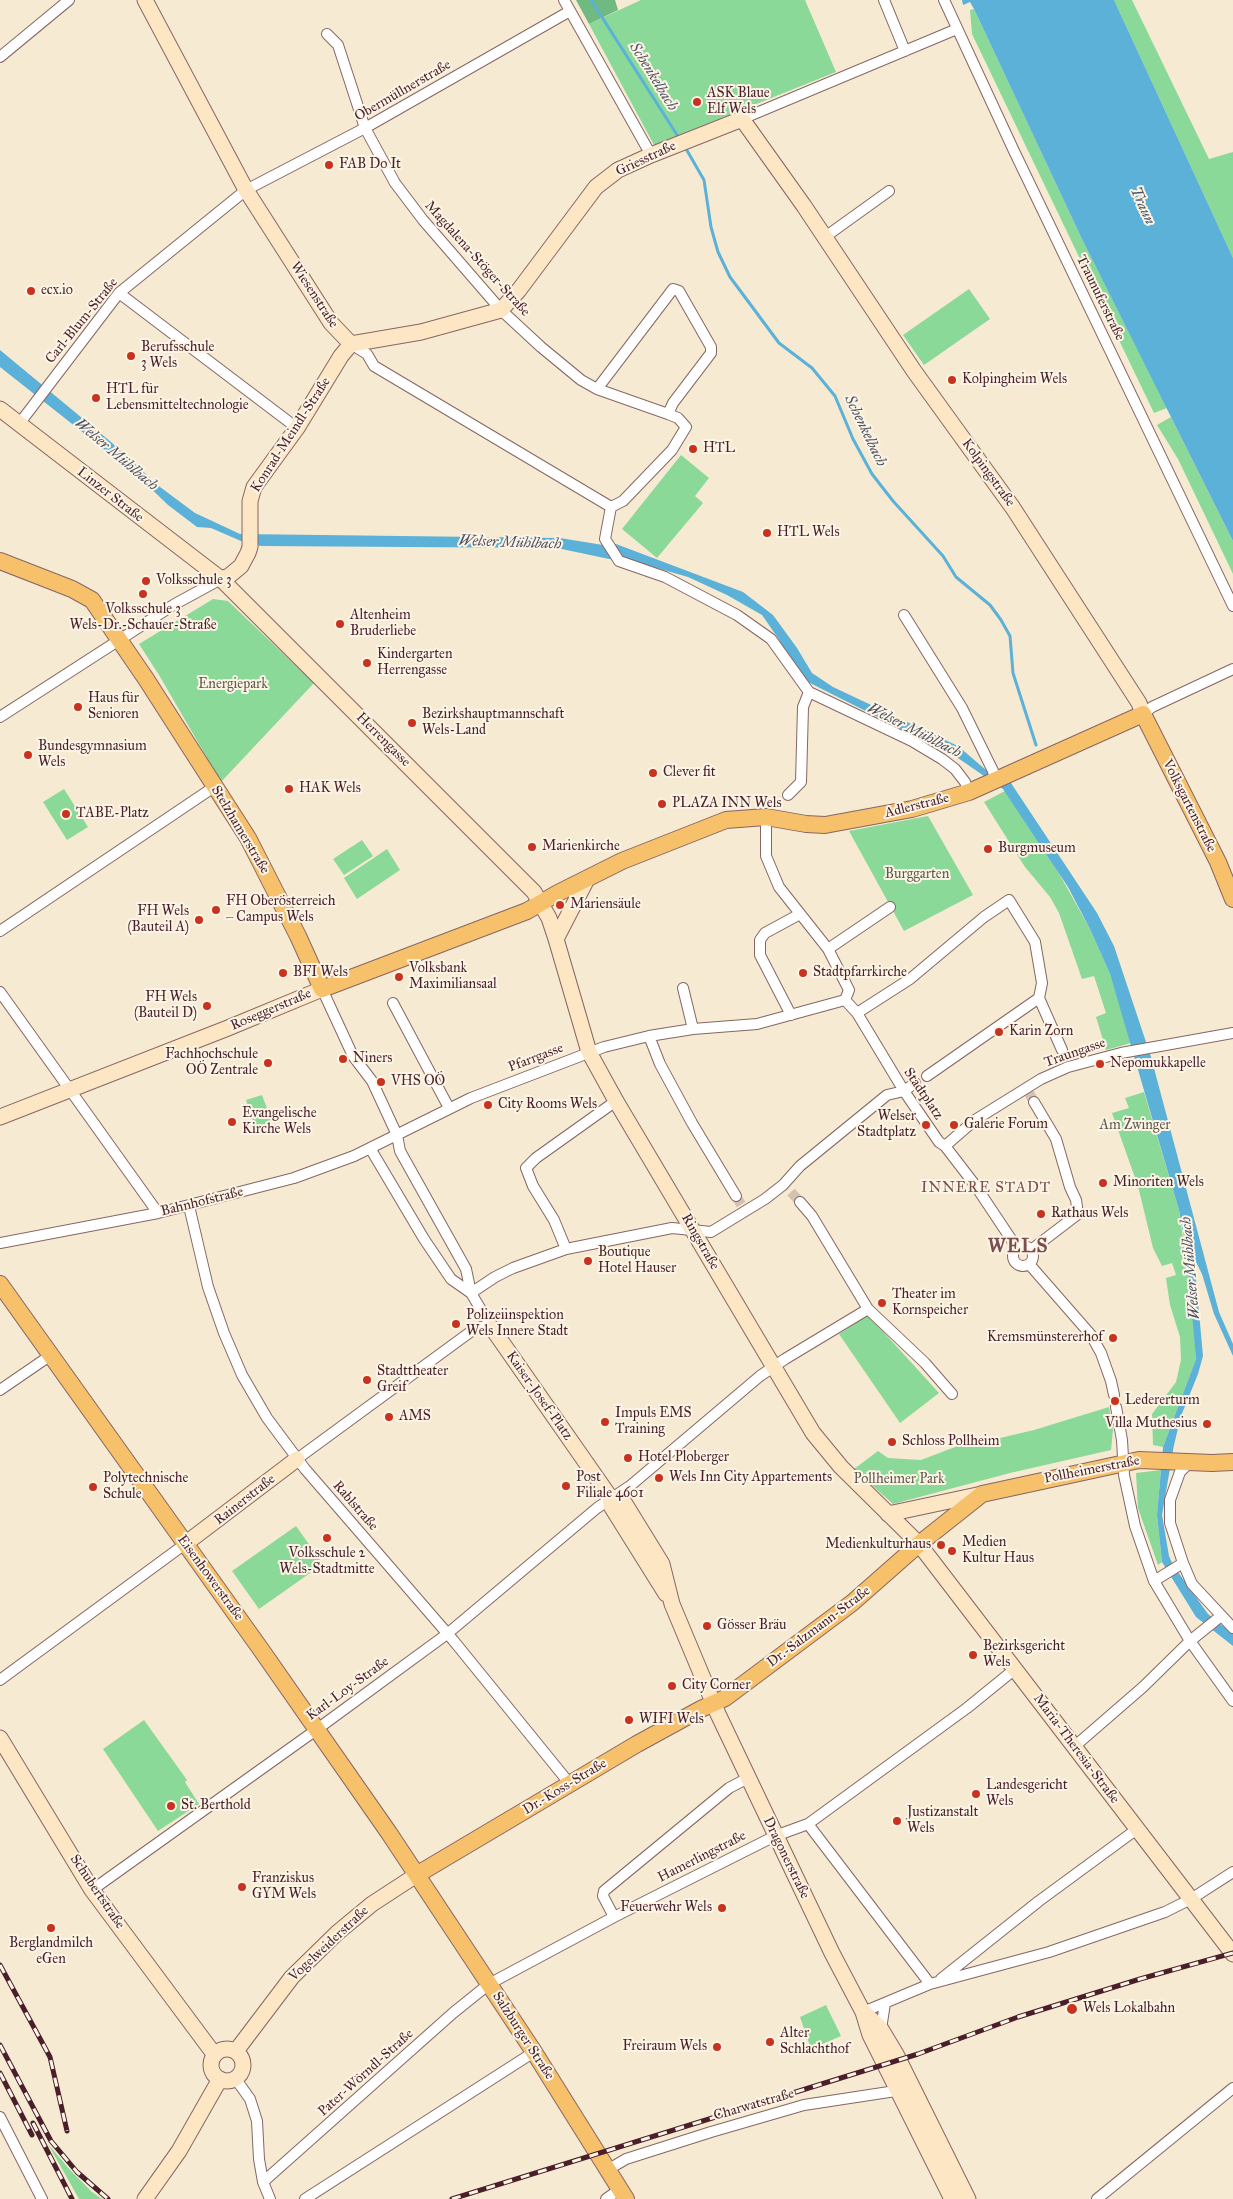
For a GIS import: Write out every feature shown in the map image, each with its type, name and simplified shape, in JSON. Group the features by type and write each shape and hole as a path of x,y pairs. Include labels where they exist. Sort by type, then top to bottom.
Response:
{"main road":[{"name":"Stelzhamerstraße","path":"0,561 84,594 92,600 214,787 261,863 322,989"},
{"name":"Adlerstraße","path":"541,904 558,893 622,862 726,820 766,817 806,824 825,825 912,809 969,792 1143,714"},
{"name":"Volksgartenstraße","path":"1143,714 1218,862 1233,899"},
{"name":"Roseggerstraße","path":"322,989 541,904"},
{"name":"Eisenhowerstraße","path":"0,1284 262,1651 418,1874"},
{"name":"Pollheimerstraße","path":"919,1544 982,1494 1123,1462 1166,1460 1212,1463 1233,1462"},
{"name":"Dr.-Salzmann-Straße","path":"714,1702 725,1698 852,1603 919,1544"},
{"name":"Dr.-Koss-Straße","path":"418,1874 637,1744 714,1702"},
{"name":"Salzburger Straße","path":"418,1874 609,2169 623,2194"}],"street":[{"path":"0,56 69,0"},
{"name":"Wiesenstraße","path":"145,0 246,190 330,323 351,344 367,354 374,366 612,507"},
{"path":"564,0 651,154"},
{"path":"884,0 905,51"},
{"name":"Traunuferstraße","path":"944,0 1233,606"},
{"name":"Obermüllnerstraße","path":"246,190 365,128 570,11"},
{"name":"Griesstraße","path":"501,310 519,290 596,187 618,170 651,154 742,119 957,29"},
{"name":"Magdalena-Stöger-Straße","path":"327,34 338,45 365,128 395,183 423,220 501,310 541,347 581,380 597,389 678,418 686,426 672,450 623,501 612,507"},
{"name":"Kolpingstraße","path":"742,119 825,237 914,371 1013,508 1139,703 1143,714"},
{"name":"Carl-Blum-Straße","path":"19,424 119,293 246,190"},
{"path":"825,237 889,191"},
{"path":"597,389 672,289 679,291 711,347 712,353 673,403 668,414"},
{"path":"119,293 296,428"},
{"path":"351,344 421,332 501,310"},
{"name":"Konrad-Meindl-Straße","path":"221,579 229,576 240,566 250,547 250,501 254,487 296,428 341,356 351,344"},
{"name":"Linzer Straße","path":"0,408 221,579"},
{"path":"612,507 606,539 616,559 632,567 665,576 737,615 771,639 809,692 912,741 942,759 955,769 965,782 969,792"},
{"path":"0,717 175,604 221,579"},
{"name":"Herrengasse","path":"221,579 534,892 541,904"},
{"path":"904,616 962,708 996,779"},
{"name":"Adlerstraße","path":"1143,714 1152,707 1233,668"},
{"path":"788,795 801,782 802,707 809,692"},
{"path":"0,931 214,787"},
{"path":"766,817 766,856 779,887 828,949 849,990 845,1000"},
{"path":"556,938 587,879"},
{"path":"857,1013 910,979 984,917 1009,900 1036,942 1042,983 1039,998 1062,1050"},
{"name":"Ringstraße","path":"541,904 556,938 589,1052 616,1102 773,1367 825,1450 919,1544"},
{"path":"828,949 890,907"},
{"path":"791,1015 760,955 760,940 765,933 800,914"},
{"path":"683,988 693,1028"},
{"name":"Roseggerstraße","path":"0,1117 322,989"},
{"name":"Stelzhamerstraße","path":"322,989 353,1056 372,1081 397,1135"},
{"path":"0,992 158,1213"},
{"path":"926,1076 1039,998"},
{"name":"Stadtplatz","path":"845,1000 857,1013 904,1092 940,1142 975,1185 1017,1248 1013,1257 1016,1263 1022,1266 1029,1264 1090,1335 1103,1358 1114,1395"},
{"name":"Pfarrgasse","path":"397,1135 449,1108 589,1052 649,1036 693,1028 757,1024 845,1000"},
{"path":"394,1003 449,1108"},
{"name":"Traungasse","path":"945,1146 975,1120 1030,1094 1067,1064 1233,1033"},
{"path":"649,1036 660,1064 736,1196"},
{"path":"470,1293 513,1268 566,1249 672,1228 710,1232 783,1185 800,1166 887,1096 904,1092 915,1082"},
{"path":"1030,1094 1056,1139 1070,1187 1076,1200 1078,1214 1031,1250"},
{"path":"566,1249 554,1220 533,1186 526,1168 536,1158 616,1102"},
{"name":"Bahnhofstraße","path":"0,1243 158,1213 294,1178 338,1162 397,1135"},
{"name":"Kaiser-Josef-Platz","path":"397,1135 400,1152 466,1269 470,1293"},
{"name":"Kaiser-Josef-Platz","path":"370,1148 424,1238 451,1278 470,1293 492,1328 610,1497 622,1499 662,1564 672,1604 714,1702"},
{"path":"783,1185 791,1192"},
{"path":"800,1202 812,1216 868,1309 925,1363 952,1394"},
{"name":"Rablstraße","path":"189,1206 208,1287 224,1333 246,1383 267,1418 297,1460 447,1634 570,1784"},
{"path":"1017,1248 1023,1246 1031,1250"},
{"path":"1029,1264 1032,1259 1031,1250"},
{"name":"Karl-Loy-Straße","path":"92,1890 447,1634 610,1497 630,1486 773,1367 868,1309"},
{"name":"Rainerstraße","path":"0,1680 473,1330 481,1327 492,1328"},
{"path":"0,1390 51,1355"},
{"path":"1116,1407 1123,1462 1135,1526 1157,1579 1190,1641 1233,1701"},
{"path":"1190,1462 1180,1472 1170,1500 1170,1524 1179,1565 1218,1617 1233,1628"},
{"name":"Pollheimerstraße","path":"888,1514 982,1494"},
{"name":"Maria-Theresia-Straße","path":"919,1544 1233,1954"},
{"path":"1157,1579 1179,1565"},
{"path":"1075,1746 1143,1687 1190,1641 1218,1617"},
{"name":"Hamerlingstraße","path":"489,1984 775,1836 808,1824 967,1708 1015,1669"},
{"name":"Dragonerstraße","path":"714,1702 775,1836 863,2012 870,2035 906,2089 968,2199"},
{"name":"Schubertstraße","path":"0,1738 92,1890 214,2054"},
{"path":"614,1918 603,1896 604,1891 728,1788 748,1778"},
{"path":"808,1824 883,1923 934,1983"},
{"path":"934,1983 1039,1901 1137,1829"},
{"path":"863,2012 934,1983 1049,1952 1165,1912 1233,1872"},
{"name":"Vogelweiderstraße","path":"236,2051 298,1970 337,1933 372,1904 418,1874"},
{"name":"Pater-Wörndl-Straße","path":"263,2182 453,2013 489,1984"},
{"path":"882,2029 885,2003"},
{"name":"Dragonerstraße","path":"863,2012 882,2029 952,2199"},
{"path":"223,2049 236,2051 243,2064 240,2074 235,2078 225,2081 220,2079 212,2071 211,2063 214,2054 223,2049"},
{"path":"305,2199 534,2052"},
{"path":"235,2078 250,2099 257,2121 259,2159 263,2182 270,2199"},
{"path":"145,2199 179,2151 220,2079"},
{"path":"1097,2199 1233,2088"},
{"name":"Charwatstraße","path":"609,2169 626,2159 804,2105 906,2089"},
{"path":"0,2117 42,2199"},
{"path":"606,2199 623,2194"}],"green space":[{"path":"576,0 615,0 618,10 589,24"},
{"name":"ASK Blaue Elf Wels","path":"641,0 805,0 836,72 654,145 589,24"},
{"path":"1114,0 1132,0 1209,159 1233,152 1233,258"},
{"path":"974,9 1081,237 1167,408 1154,413 972,34 970,10"},
{"path":"969,289 990,319 924,365 903,335"},
{"path":"1171,417 1233,541 1233,574 1178,459 1157,425"},
{"path":"681,455 709,478 695,496 703,503 657,558 622,529"},
{"name":"Energiepark","path":"213,599 228,601 314,683 221,782 139,644"},
{"name":"TABE-Platz","path":"64,789 88,827 67,840 43,802"},
{"path":"1005,791 1051,859 1090,929 1110,974 1131,1043 1106,1050 1096,1017 1106,1013 1094,976 1082,979 1059,913 1050,897 1025,867 984,802"},
{"name":"Burggarten","path":"928,816 973,895 904,931 849,831"},
{"path":"362,840 373,856 344,875 333,859"},
{"path":"387,849 400,870 357,899 344,878"},
{"name":"Am Zwinger","path":"1144,1092 1179,1210 1191,1295 1196,1359 1163,1447 1153,1445 1152,1414 1176,1382 1181,1360 1180,1337 1170,1305 1166,1278 1176,1275 1172,1263 1162,1266 1153,1248 1138,1186 1112,1113 1129,1108 1125,1098"},
{"path":"262,1095 272,1122 255,1128 246,1100"},
{"path":"868,1315 939,1393 900,1423 839,1334"},
{"name":"Pollheimer Park","path":"1109,1407 1113,1430 1111,1450 1010,1473 893,1504 854,1469 878,1451 888,1458 921,1460 984,1436 987,1441 1034,1430"},
{"path":"1161,1470 1157,1515 1162,1562 1158,1565 1138,1508 1136,1473"},
{"path":"296,1526 323,1564 259,1609 232,1571"},
{"path":"144,1720 187,1780 185,1782 199,1804 158,1831 103,1749"},
{"path":"826,2005 841,2036 811,2049 800,2017"},
{"path":"48,2144 70,2170 92,2192 102,2199 79,2199"}],"water":[{"name":"Traun","path":"962,0 1114,0 1233,258 1233,541 1081,237 974,9 970,2 963,5"},
{"name":"Welser Mühlbach","path":"0,350 111,442 160,487 195,513 240,534 560,538 603,545 616,544 743,592 773,615 797,648 812,673 833,687 958,746 986,770 1011,783 1097,913 1114,946 1151,1057 1219,1312 1233,1344 1233,1356 1214,1314 1202,1274 1194,1258 1203,1356 1198,1374 1181,1416 1162,1515 1169,1556 1173,1565 1208,1614 1233,1634 1233,1646 1196,1617 1162,1562 1157,1515 1163,1447 1196,1359 1186,1248 1179,1210 1110,974 1090,929 1068,887 1003,789 955,756 802,679 762,615 727,595 688,577 626,559 609,559 557,548 261,546 241,541 211,528 197,527 168,505 138,476 0,367"}],"waterway":[{"name":"Schenkelbach","path":"591,0 679,138"},
{"name":"Schenkelbach","path":"685,147 704,180 711,227 718,252 730,277 779,343 812,368 835,396 853,439 872,474 893,501 943,556 956,577 990,605 1001,620 1010,636 1013,673 1036,745"}],"tunnel":[{"path":"1062,1050 1066,1062"},
{"path":"1029,1093 1034,1102"},
{"path":"791,1192 800,1202"},
{"path":"736,1196 742,1206"}],"railway":[{"path":"452,2199 918,2054 1018,2017 1140,1979 1233,1953"},
{"path":"0,1965 50,2057 67,2131"},
{"path":"0,2045 51,2141 77,2172 108,2199"},
{"path":"0,2073 32,2135"},
{"path":"33,2123 72,2199"}],"place":[{"name":"ASK Blaue Elf Wels","path":"697,102"},
{"name":"FAB Do It","path":"329,165"},
{"name":"ecx.io","path":"31,291"},
{"name":"Berufsschule 3 Wels","path":"131,356"},
{"name":"Kolpingheim Wels","path":"952,380"},
{"name":"HTL für Lebensmitteltechnologie","path":"96,398"},
{"name":"HTL","path":"693,449"},
{"name":"HTL Wels","path":"767,533"},
{"name":"Volksschule 3","path":"146,581"},
{"name":"Volksschule 3 Wels-Dr.-Schauer-Straße","path":"143,594"},
{"name":"Altenheim Bruderliebe","path":"340,624"},
{"name":"Kindergarten Herrengasse","path":"367,663"},
{"name":"Haus für Senioren","path":"78,707"},
{"name":"Bezirkshauptmannschaft Wels-Land","path":"412,723"},
{"name":"Bundesgymnasium Wels","path":"28,755"},
{"name":"Clever fit","path":"653,773"},
{"name":"HAK Wels","path":"289,789"},
{"name":"PLAZA INN Wels","path":"662,804"},
{"name":"TABE-Platz","path":"66,814"},
{"name":"Marienkirche","path":"532,847"},
{"name":"Burgmuseum","path":"988,849"},
{"name":"Mariensäule","path":"560,905"},
{"name":"FH Oberösterreich – Campus Wels","path":"216,910"},
{"name":"FH Wels (Bauteil A)","path":"199,920"},
{"name":"BFI Wels","path":"283,973"},
{"name":"Stadtpfarrkirche","path":"803,973"},
{"name":"Volksbank Maximiliansaal","path":"399,977"},
{"name":"FH Wels (Bauteil D)","path":"207,1006"},
{"name":"Karin Zorn","path":"999,1032"},
{"name":"Niners","path":"343,1059"},
{"name":"Fachhochschule OÖ Zentrale","path":"268,1063"},
{"name":"Nepomukkapelle","path":"1100,1064"},
{"name":"VHS OÖ","path":"381,1082"},
{"name":"City Rooms Wels","path":"488,1105"},
{"name":"Evangelische Kirche Wels","path":"232,1122"},
{"name":"Welser Stadtplatz","path":"926,1125"},
{"name":"Galerie Forum","path":"954,1125"},
{"name":"Minoriten Wels","path":"1103,1183"},
{"name":"Rathaus Wels","path":"1041,1214"},
{"name":"Boutique Hotel Hauser","path":"588,1261"},
{"name":"Theater im Kornspeicher","path":"882,1303"},
{"name":"Polizeiinspektion Wels Innere Stadt","path":"456,1324"},
{"name":"Kremsmünstererhof","path":"1113,1338"},
{"name":"Stadttheater Greif","path":"367,1380"},
{"name":"Ledererturm","path":"1115,1401"},
{"name":"AMS","path":"389,1417"},
{"name":"Impuls EMS Training","path":"605,1422"},
{"name":"Villa Muthesius","path":"1207,1424"},
{"name":"Schloss Pollheim","path":"892,1442"},
{"name":"Hotel Ploberger","path":"628,1458"},
{"name":"Wels Inn City Appartements","path":"659,1478"},
{"name":"Post Filiale 4601","path":"566,1486"},
{"name":"Polytechnische Schule","path":"93,1487"},
{"name":"Volksschule 2 Wels-Stadtmitte","path":"327,1538"},
{"name":"Medienkulturhaus","path":"941,1545"},
{"name":"Medien Kultur Haus","path":"952,1551"},
{"name":"Gösser Bräu","path":"707,1626"},
{"name":"Bezirksgericht Wels","path":"973,1655"},
{"name":"City Corner","path":"672,1686"},
{"name":"WIFI Wels","path":"629,1720"},
{"name":"Landesgericht Wels","path":"976,1794"},
{"name":"St. Berthold","path":"171,1806"},
{"name":"Justizanstalt Wels","path":"897,1821"},
{"name":"Franziskus GYM Wels","path":"242,1887"},
{"name":"Feuerwehr Wels","path":"722,1908"},
{"name":"Berglandmilch eGen","path":"51,1928"},
{"name":"Wels Lokalbahn","path":"1072,2009"},
{"name":"Alter Schlachthof","path":"770,2042"},
{"name":"Freiraum Wels","path":"717,2047"}],"district":[{"name":"INNERE STADT","path":"986,1188"},
{"name":"WELS","path":"1018,1247"}]}
